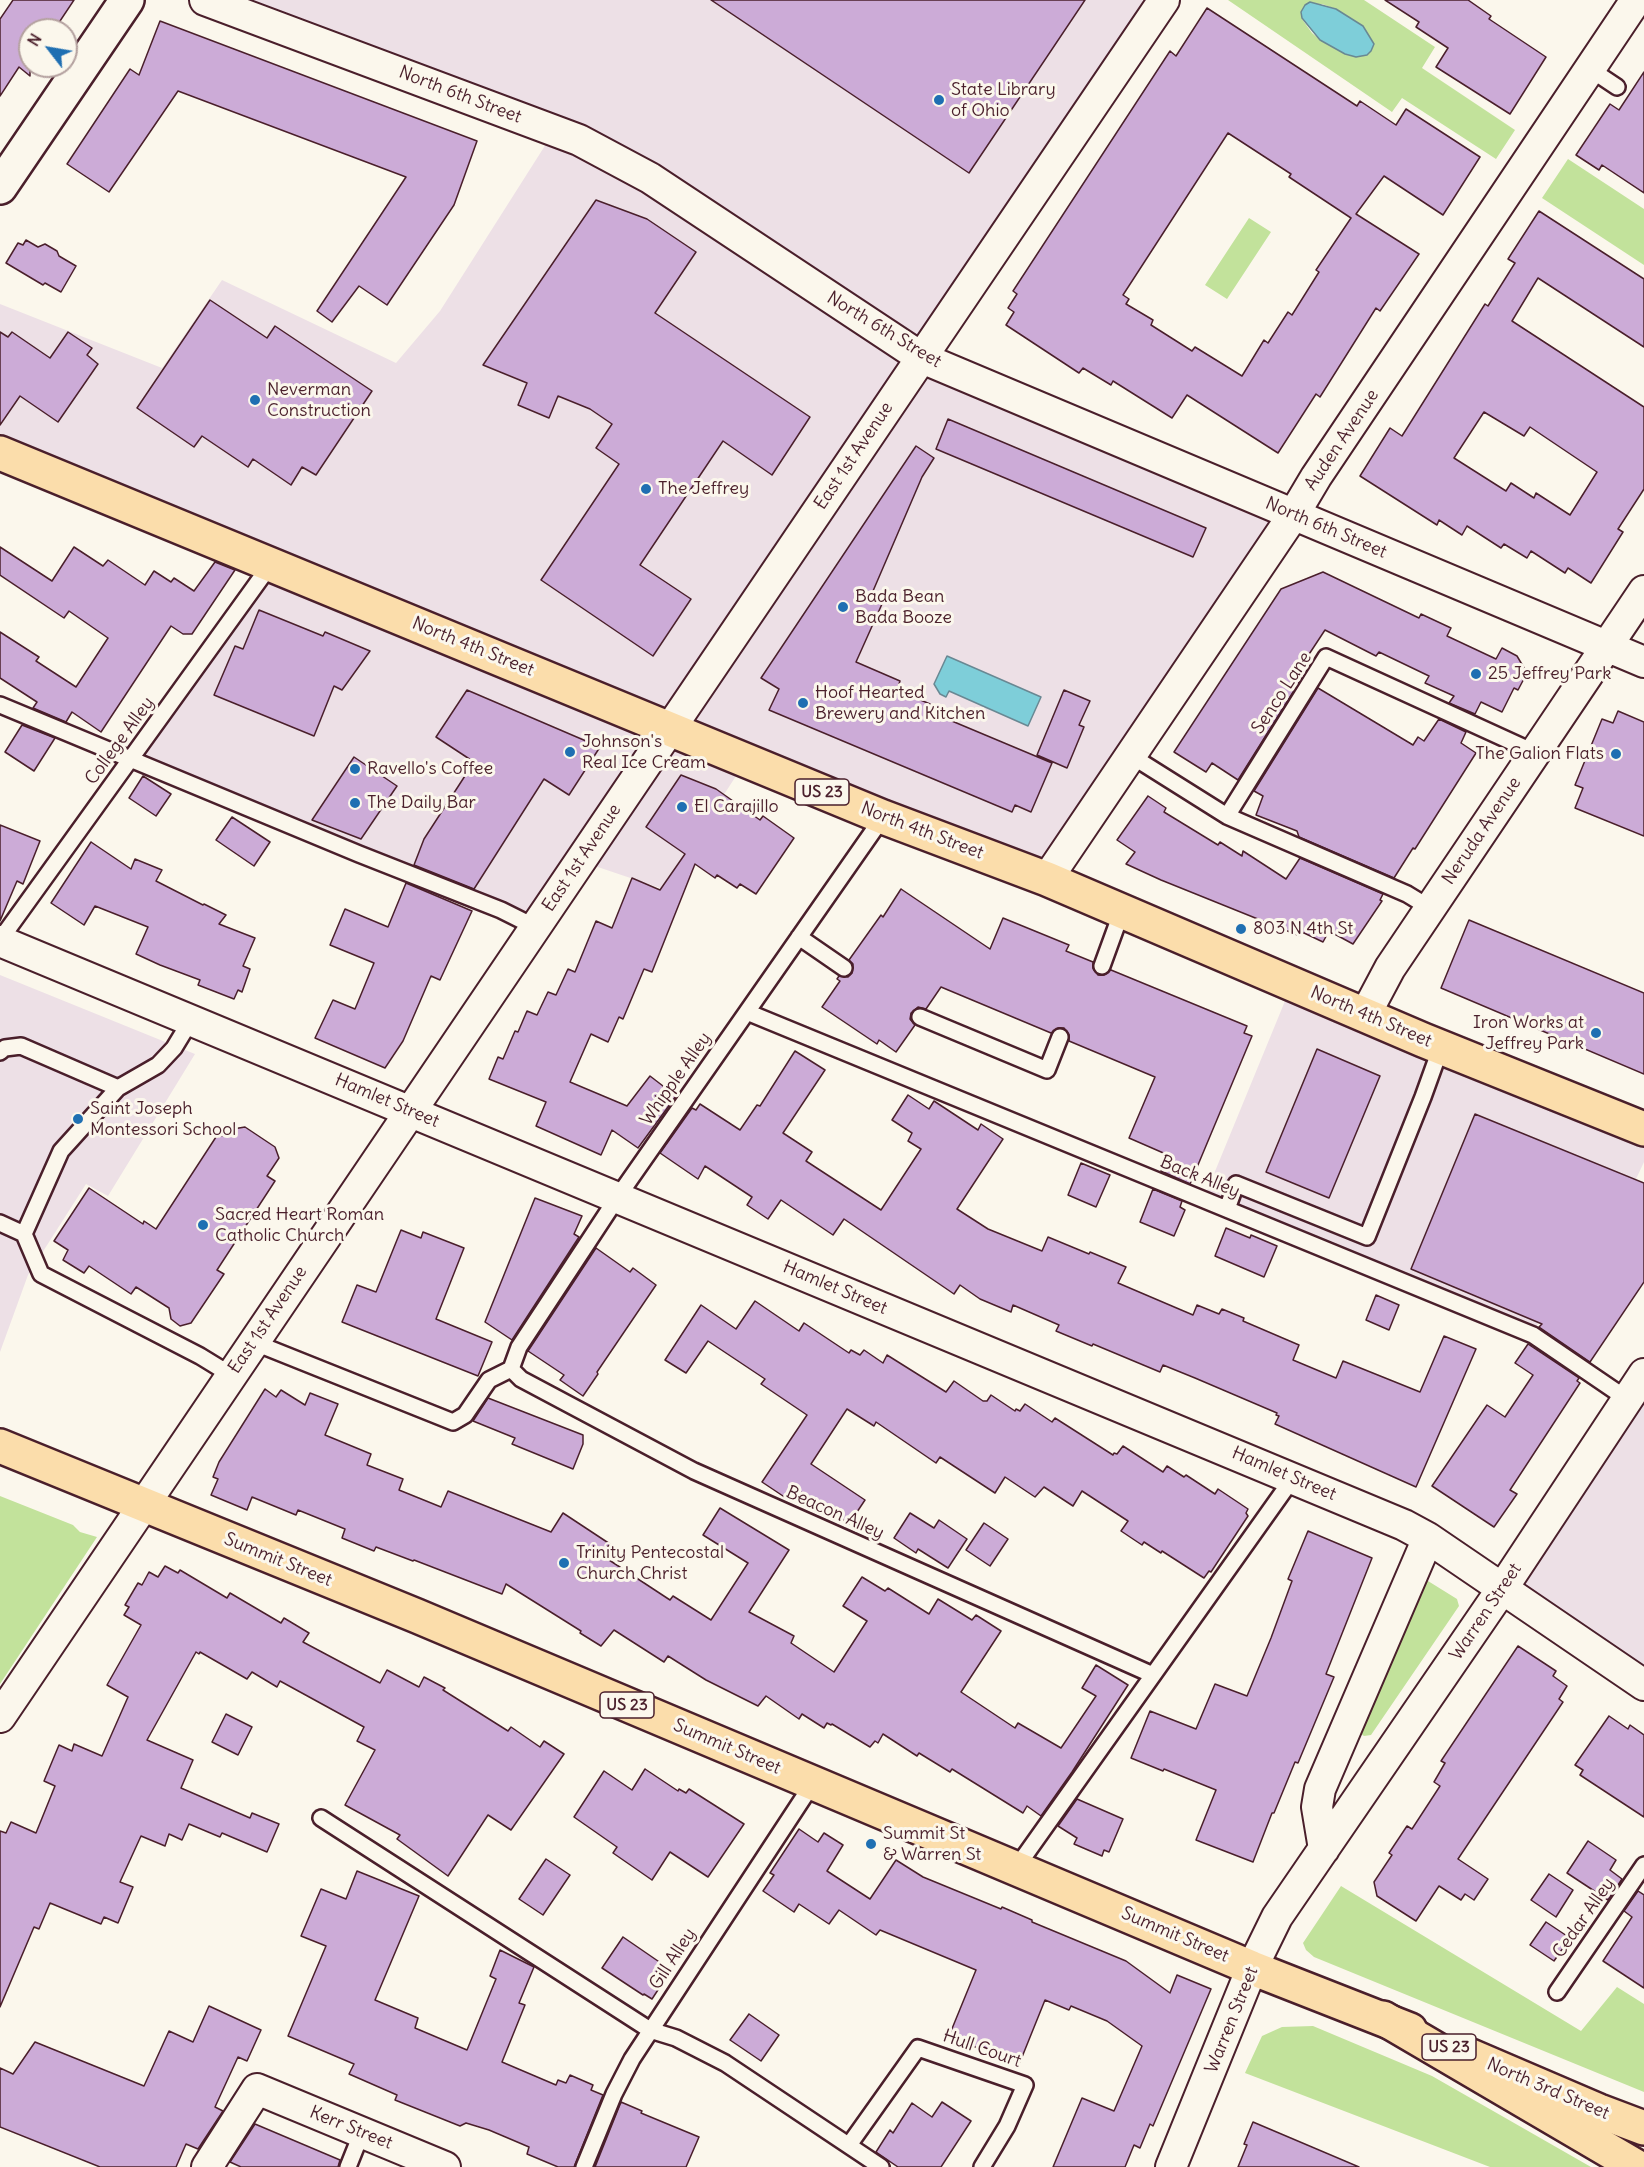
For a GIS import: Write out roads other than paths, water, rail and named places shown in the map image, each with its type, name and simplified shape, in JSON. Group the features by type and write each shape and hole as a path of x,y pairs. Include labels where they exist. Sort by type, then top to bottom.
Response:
{"main road":[{"name":"North 4th Street","path":"0,453 883,817 1047,879 1441,1047 1644,1130"},
{"name":"Summit Street","path":"0,1446 417,1616 1252,1968"},
{"name":"North 3rd Street","path":"1252,1968 1383,2018 1599,2111 1644,2128"},
{"path":"1383,2018 1637,2167"}],"street":[{"path":"1,185 127,0"},
{"name":"North 6th Street","path":"205,0 579,140 650,178 922,358 1644,662"},
{"name":"East 1st Avenue","path":"0,1717 1164,0"},
{"name":"Auden Avenue","path":"1047,879 1294,514 1636,0"},
{"name":"Neruda Avenue","path":"1365,1015 1390,968 1644,591"},
{"name":"Hamlet Street","path":"0,940 1383,1516 1428,1538 1644,1685"},
{"name":"Warren Street","path":"1171,2167 1252,1968 1276,1917 1502,1589 1644,1374"},
{"path":"1324,1849 1317,1807 1320,1789 1428,1538"},
{"name":"Kerr Street","path":"207,2167 257,2089 445,2167"}],"lane":[{"path":"1590,69 1617,87"},
{"name":"College Alley","path":"0,940 272,564"},
{"name":"Senco Lane","path":"1227,816 1326,657 1536,753"},
{"path":"0,705 359,854 501,910 535,927"},
{"path":"1130,755 1227,816 1407,894 1430,908"},
{"name":"Whipple Alley","path":"511,1369 519,1347 617,1198 883,817"},
{"path":"1102,966 1122,911"},
{"path":"799,937 844,968"},
{"name":"Back Alley","path":"747,1012 1533,1335 1627,1399"},
{"path":"920,1017 1047,1070 1060,1037"},
{"path":"24,1234 61,1151 118,1088 158,1065 174,1048 191,1020"},
{"path":"0,1052 5,1048 21,1046 118,1088"},
{"path":"1227,1209 1236,1184 1368,1237 1441,1047"},
{"path":"0,1223 24,1234 41,1274 200,1356 231,1375"},
{"path":"253,1342 453,1422 465,1415 489,1380 511,1369"},
{"name":"Beacon Alley","path":"511,1369 521,1380 694,1471 1153,1675"},
{"path":"1016,1868 1293,1478"},
{"name":"Gill Alley","path":"584,2167 614,2094 632,2059 813,1783"},
{"path":"321,1818 650,2030 676,2038 725,2063 881,2167"},
{"name":"Cedar Alley","path":"1557,1992 1644,1865"},
{"name":"Hull Court","path":"849,2145 918,2048 1025,2085 1007,2126 982,2167"},
{"path":"348,2167 362,2132"}],"water":[{"path":"1310,2 1336,9 1363,26 1374,44 1371,51 1367,55 1356,57 1345,54 1320,40 1302,18 1301,12"},
{"path":"947,656 1041,697 1028,726 949,691 946,697 940,694 934,684"}],"place":[{"name":"State Library of Ohio","path":"939,100"},
{"name":"Neverman Construction","path":"255,400"},
{"name":"The Jeffrey","path":"646,489"},
{"name":"Bada Bean Bada Booze","path":"843,607"},
{"name":"25 Jeffrey Park","path":"1476,674"},
{"name":"Hoof Hearted Brewery and Kitchen","path":"803,703"},
{"name":"Johnson's Real Ice Cream","path":"570,752"},
{"name":"The Galion Flats","path":"1616,754"},
{"name":"Ravello's Coffee","path":"355,769"},
{"name":"The Daily Bar","path":"355,803"},
{"name":"El Carajillo","path":"682,807"},
{"name":"803 N 4th St","path":"1241,929"},
{"name":"Iron Works at Jeffrey Park","path":"1596,1033"},
{"name":"Saint Joseph Montessori School","path":"78,1119"},
{"name":"Sacred Heart Roman Catholic Church","path":"203,1225"},
{"name":"Trinity Pentecostal Church Christ","path":"564,1563"},
{"name":"Summit St & Warren St","path":"871,1844"}]}
